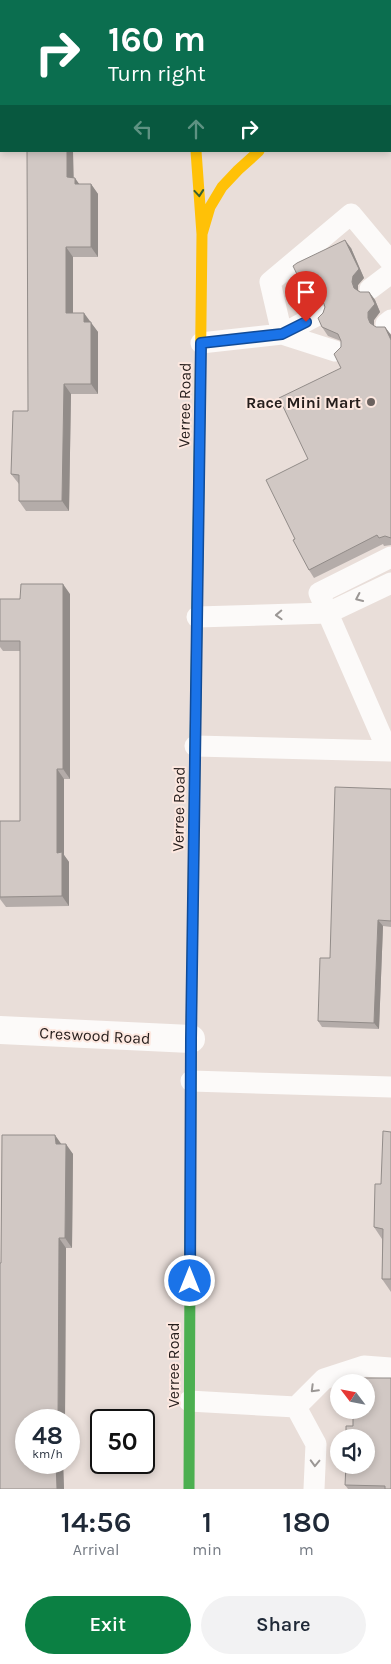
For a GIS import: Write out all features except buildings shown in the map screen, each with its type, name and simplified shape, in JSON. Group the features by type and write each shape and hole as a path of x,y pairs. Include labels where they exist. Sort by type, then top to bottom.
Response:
{"main road":[{"path":"196,152 202,234"},
{"name":"Verree Road","path":"189,1489 191,1039 202,234 207,213 216,193 234,172 258,152"}],"street":[{"name":"Creswood Road","path":"0,1030 191,1039"}],"lane":[{"path":"282,334 270,282 351,214 391,262"},
{"path":"370,289 391,273"},
{"path":"201,343 282,334 318,315"},
{"path":"282,334 335,351"},
{"path":"195,746 390,751 319,593 391,557"},
{"path":"197,617 328,614 391,584"},
{"path":"191,1081 391,1087"},
{"path":"190,1401 296,1407 324,1379 364,1366 391,1368"},
{"path":"296,1407 316,1444 314,1489"}],"traffic: fast":[{"path":"195,755 200,402"},
{"path":"189,1489 191,1046"}],"traffic: slow":[{"path":"196,152 202,234"},
{"path":"200,402 202,234 210,207 222,187 258,152"},
{"path":"191,1046 195,755"}],"place":[{"name":"Race Mini Mart","path":"371,402"}],"route":[{"path":"190,1281 191,1039 201,343 282,334 306,322"}]}
